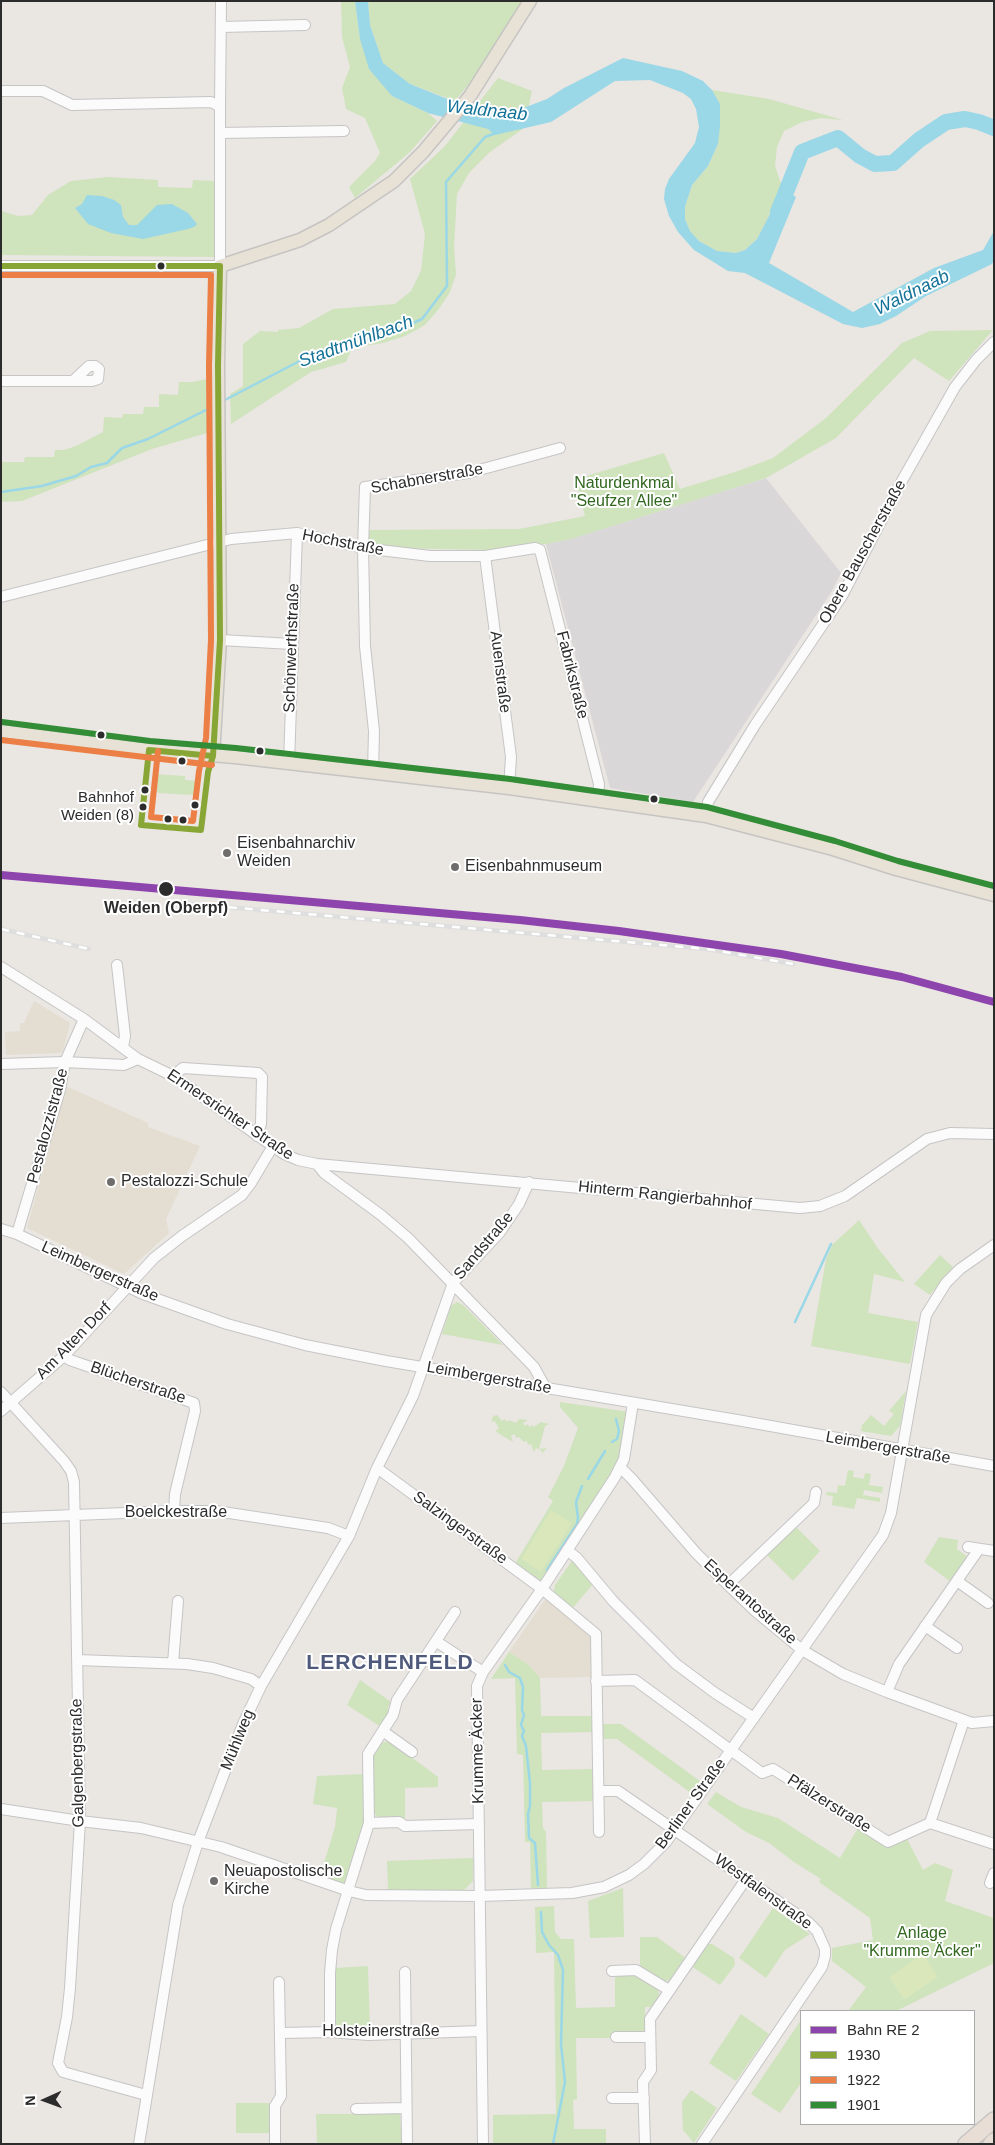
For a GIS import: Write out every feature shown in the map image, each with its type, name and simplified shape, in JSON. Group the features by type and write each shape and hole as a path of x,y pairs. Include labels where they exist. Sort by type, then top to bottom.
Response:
{"highway":[{"path":"966,2144 994,2120"},
{"path":"990,2144 994,2141"}],"main road":[{"path":"213,756 220,640 220,266 300,240 329,225 394,181 451,120 470,96 530,1"},
{"path":"1,731 509,788 706,816 834,849 896,869 994,896"}],"street":[{"path":"1,266 220,266 220,134 215,105 221,1"},
{"path":"221,27 305,25"},
{"path":"1,91 43,91 72,105 215,105"},
{"path":"220,134 344,131"},
{"name":"Obere Bauscherstraße","path":"706,816 708,802 755,725 842,596 903,479 955,386 976,360 994,342"},
{"path":"1,381 73,381"},
{"name":"Schabnerstraße","path":"373,772 374,732 365,646 363,548 365,487 468,473 560,448"},
{"name":"Hochstraße","path":"1,597 231,539 297,533 363,548 430,556 485,556 535,548 540,550"},
{"name":"Schönwerthstraße","path":"289,763 297,533"},
{"name":"Fabrikstraße","path":"540,550 599,784 598,800"},
{"name":"Auenstraße","path":"485,556 511,757 509,788"},
{"path":"220,640 292,644"},
{"path":"117,965 125,1036 123,1048"},
{"name":"Ermersrichter Straße","path":"1,967 84,1019 138,1059 173,1076 273,1146 298,1160 317,1164 324,1173 381,1215 408,1238 534,1367 545,1387"},
{"name":"Pestalozzistraße","path":"17,1234 60,1090 65,1062 84,1019"},
{"path":"1,1064 65,1062 124,1064 138,1059"},
{"path":"173,1076 183,1068 258,1073 262,1077 262,1114 257,1136"},
{"name":"Hinterm Rangierbahnhof","path":"317,1164 529,1182 788,1208 812,1207 829,1204 845,1196 927,1138 950,1133 994,1134"},
{"name":"Am Alten Dorf","path":"1,1411 64,1356 126,1286 167,1247 242,1195 273,1146"},
{"name":"Sandstraße","path":"423,1367 453,1283 500,1232 518,1204 529,1182"},
{"name":"Leimbergerstraße","path":"1,1229 17,1234 143,1294 227,1324 305,1345 994,1466"},
{"name":"Berliner Straße","path":"1,1809 141,1828 221,1847 349,1891 382,1896 480,1896 572,1893 604,1887 629,1875 644,1864 666,1842 883,1535 892,1512 926,1315 946,1283 960,1269 994,1245"},
{"name":"Blücherstraße","path":"64,1356 70,1360 194,1403 195,1411 174,1494 174,1510"},
{"name":"Mühlweg","path":"139,2144 178,1905 198,1842 243,1724 261,1686 349,1536 377,1468 413,1396 423,1367"},
{"name":"Galgenbergstraße","path":"1,1392 71,1471 74,1482 80,1821 70,1988 67,2017 58,2063 63,2072 146,2095"},
{"name":"Krumme Äcker","path":"483,2144 477,1686 483,1672 542,1589 620,1467 624,1458 633,1403"},
{"name":"Esperantostraße","path":"620,1467 728,1585 755,1611 802,1650 843,1674 888,1692 964,1720 978,1723 994,1721"},
{"name":"Salzingerstraße","path":"377,1468 542,1589 596,1634 596,1681"},
{"path":"728,1585 814,1503 816,1492"},
{"name":"Boelckestraße","path":"1,1518 174,1510 216,1511 328,1528 349,1536"},
{"path":"968,1547 994,1551"},
{"path":"888,1692 899,1664 979,1549"},
{"path":"567,1550 577,1558 613,1601 676,1664 715,1693 754,1718"},
{"path":"957,1581 988,1603"},
{"path":"172,1663 178,1602"},
{"path":"330,2032 332,1950 336,1929 369,1823 368,1754 394,1715 397,1700 455,1612"},
{"path":"925,1626 958,1648"},
{"path":"436,1642 483,1672"},
{"path":"77,1660 172,1663 213,1668 251,1678 261,1686"},
{"path":"599,1832 596,1681 635,1680 731,1751"},
{"path":"964,1720 930,1823 994,1844"},
{"path":"384,1732 412,1752"},
{"name":"Pfälzerstraße","path":"731,1751 762,1773 773,1769 888,1842 930,1823"},
{"name":"Westfalenstraße","path":"599,1791 618,1790 808,1922 822,1940 826,1956 822,1967 702,2144"},
{"path":"369,1823 399,1822 405,1826 479,1824"},
{"path":"990,1883 994,1873"},
{"path":"645,2144 644,2082 651,2070 650,2019 746,1879"},
{"path":"612,1971 636,1970 669,1990"},
{"path":"405,1972 407,2144"},
{"path":"275,2144 275,2106 281,2096 279,1982"},
{"name":"Holsteinerstraße","path":"280,2033 330,2032 405,2035 482,2031"},
{"path":"616,2038 650,2037"},
{"path":"612,2098 644,2098"},
{"path":"356,2109 406,2108"}],"shaded area":[{"path":"766,478 841,573 832,591 693,802 610,788 546,544 571,539"},
{"path":"34,1001 70,1023 63,1051 60,1053 6,1055 5,1032 20,1031 20,1023 24,1023"},
{"name":"Pestalozzi-Schule","path":"66,1086 148,1123 148,1127 200,1146 166,1219 169,1233 124,1274 27,1228"},
{"path":"545,1600 552,1600 593,1636 593,1677 540,1678 529,1665 509,1652"}],"green space":[{"path":"341,1 355,1 360,39 392,96 428,113 437,121 410,152 355,198 349,187 375,161 380,153 365,118 346,109 342,88 350,67 342,37"},
{"path":"368,1 522,1 481,69 455,101 410,84 383,63 370,25"},
{"path":"498,78 532,91 524,128 490,152 469,173 457,194 454,247 456,275 449,294 438,310 425,325 405,336 383,343 352,348 346,362 311,372 231,424 230,394 243,386 243,344 260,331 278,332 278,330 299,328 333,309 395,304 411,291 421,271 425,234 410,179 445,146"},
{"path":"712,90 769,99 843,120 821,118 802,122 784,131 777,147 775,166 783,189 757,239 745,250 736,253 717,251 699,241 690,231 685,219 685,207 692,185 708,166 718,144 720,104"},
{"path":"108,177 158,180 158,187 192,188 193,180 214,181 215,257 1,255 1,211 18,216 32,215 48,195 71,181"},
{"name":"Naturdenkmal \"Seufzer Allee\"","path":"993,330 949,381 914,358 836,438 766,478 571,539 546,544 490,550 387,548 368,542 369,530 519,529 585,516 576,479 664,453 680,489 738,471 773,458 826,418 902,343 930,331"},
{"path":"207,379 207,433 152,449 22,501 1,502 1,462 24,462 25,457 54,457 55,450 64,450 76,446 103,432 104,417 122,418 123,414 143,414 144,407 159,407 159,394 178,395 179,382"},
{"path":"154,774 185,776 185,780 198,781 196,793 193,795 158,793 153,784"},
{"path":"859,1220 877,1247 905,1282 874,1274 868,1313 918,1322 910,1364 811,1346 826,1259 832,1245"},
{"path":"940,1255 953,1267 930,1295 914,1284"},
{"path":"457,1302 463,1305 503,1345 442,1334 451,1306"},
{"path":"906,1391 900,1426 891,1436 861,1431 862,1425 871,1415 884,1426 894,1414 889,1411"},
{"path":"560,1402 630,1412 620,1459 614,1477 540,1584 513,1567 553,1501 548,1497 564,1466 578,1428 560,1407"},
{"path":"497,1415 502,1421 505,1419 507,1422 509,1420 516,1423 519,1419 528,1420 523,1423 525,1426 528,1424 529,1427 532,1425 534,1427 541,1422 549,1424 545,1426 539,1449 547,1448 542,1453 541,1450 536,1448 534,1452 531,1444 528,1445 527,1441 524,1442 519,1437 516,1438 515,1434 511,1436 513,1442 498,1433 495,1430 499,1429 495,1421 492,1422 493,1416"},
{"path":"848,1470 854,1471 853,1477 864,1479 865,1473 871,1474 869,1485 883,1487 882,1493 864,1490 863,1495 880,1498 880,1502 857,1498 854,1509 832,1505 833,1496 826,1495 827,1492 837,1493 838,1485 845,1486"},
{"path":"551,1510 572,1523 541,1572 521,1559"},
{"path":"795,1526 820,1551 793,1581 767,1555"},
{"path":"939,1537 958,1540 957,1549 969,1558 951,1582 924,1562"},
{"path":"574,1558 594,1583 571,1610 555,1596 554,1590 555,1585"},
{"path":"509,1652 529,1665 540,1678 541,1716 597,1716 597,1724 621,1724 700,1781 691,1793 617,1739 597,1739 597,1732 541,1733 542,1770 598,1769 599,1801 542,1802 543,1828 546,1832 547,1888 531,1888 530,1842 525,1842 523,1755 517,1754 515,1678 491,1679"},
{"path":"360,1680 391,1702 388,1707 388,1716 381,1727 347,1705"},
{"path":"390,1741 438,1777 438,1787 405,1788 405,1818 379,1818 372,1811 371,1756 380,1743"},
{"path":"363,1774 364,1832 348,1882 342,1883 320,1876 335,1827 337,1808 313,1804 317,1776"},
{"name":"Anlage \"Krumme Äcker\"","path":"716,1792 741,1807 778,1818 840,1858 858,1828 888,1847 907,1839 923,1870 935,1863 953,1870 945,1901 994,1918 994,1963 898,2010 849,2010 866,1987 832,1961 832,1948 873,1940 870,1918 819,1882 821,1879 769,1843 746,1832 707,1804"},
{"path":"473,1858 473,1881 464,1890 388,1891 387,1861"},
{"path":"623,1888 624,1937 590,1938 588,1901"},
{"path":"554,1906 555,1932 561,1939 574,1939 576,2008 615,2007 615,1978 617,1975 638,1975 657,1988 660,1997 653,2007 645,2007 645,2031 641,2035 618,2032 611,2033 612,2038 576,2038 577,2099 573,2100 574,2129 606,2129 606,2144 493,2144 493,2115 556,2114 554,1952 536,1953 535,1907"},
{"path":"773,1908 810,1934 785,1950 766,1978 739,1958"},
{"path":"640,1937 657,1937 687,1959 673,1980 664,1981 640,1968"},
{"path":"707,1944 712,1944 734,1958 735,1965 720,1985 691,1966"},
{"path":"923,1954 938,1977 904,2000 889,1977"},
{"path":"368,1966 370,2029 336,2028 335,1968"},
{"path":"741,2014 769,2034 736,2081 709,2063"},
{"path":"800,2021 800,2084 780,2113 751,2094"},
{"path":"691,2090 717,2108 694,2143 683,2130 682,2102"},
{"path":"236,2103 269,2103 270,2133 236,2133"},
{"path":"316,2114 400,2114 402,2144 317,2144"}],"water":[{"path":"355,1 368,1 370,25 383,63 410,84 445,98 504,112 518,110 547,99 564,88 623,58 682,71 703,81 712,90 720,104 720,126 718,144 708,166 692,185 685,207 685,219 690,231 699,241 717,251 736,253 745,250 757,239 783,189 796,197 769,263 853,312 934,268 983,250 994,231 994,260 992,264 926,296 880,324 862,328 843,324 745,273 728,271 694,250 678,232 669,216 664,199 665,189 669,179 695,143 699,127 696,109 691,99 683,93 650,80 615,81 551,122 495,135 488,129 428,113 392,96 369,69 360,39"},
{"path":"87,195 102,196 114,200 121,205 123,217 129,225 137,225 157,205 172,204 188,213 197,224 188,229 143,239 111,233 88,224 75,208 82,204"}],"waterway":[{"name":"Waldnaab","path":"778,212 802,152 838,138 860,156 875,164 893,163 919,140 946,122 965,119 994,128"},
{"name":"Stadtmühlbach","path":"223,401 313,354 330,348 385,336 422,319 447,286 446,182 485,137 496,133"},
{"name":"Stadtmühlbach","path":"1,492 42,486 76,476 91,467 107,463 122,448 148,439 214,406"},
{"path":"795,1322 831,1244"},
{"path":"612,1442 617,1439 619,1431 616,1419"},
{"path":"588,1479 605,1451"},
{"path":"547,1570 577,1524 576,1502 582,1486"},
{"path":"505,1665 509,1672 520,1678 523,1687 522,1710 524,1715 521,1725 524,1731 522,1736 526,1746 530,1783 529,1838 535,1843 538,1885"},
{"path":"541,1912 542,1932 549,1945 558,1955 563,1970 561,2044 565,2082 553,2144"}],"railway":[{"path":"181,903 707,949 793,964"},
{"path":"1,929 89,949"}],"transit line":[{"name":"1930","path":"1,266 220,266"},
{"name":"1930","path":"213,756 220,640 218,365 220,266"},
{"name":"1922","path":"1,275 211,275 209,365 211,640 206,738 199,771 193,821 151,817 158,751"},
{"name":"1901","path":"2,722 150,741 236,748 510,779 707,807 994,886"},
{"name":"1922","path":"1,740 212,765"},
{"name":"1930","path":"149,750 213,756 208,772 201,830 141,825 149,750"},
{"path":"1,875 520,920 619,931 781,954 902,977 994,1002"}],"place":[{"name":"Bahnhof Weiden (8)","path":"143,807"},
{"name":"Eisenbahnarchiv Weiden","path":"227,853"},
{"name":"Eisenbahnmuseum","path":"455,867"},
{"name":"Weiden (Oberpf)","path":"166,889"},
{"name":"Pestalozzi-Schule","path":"111,1182"},
{"name":"Neuapostolische Kirche","path":"214,1881"}],"district":[{"name":"LERCHENFELD","path":"390,1663"}]}
